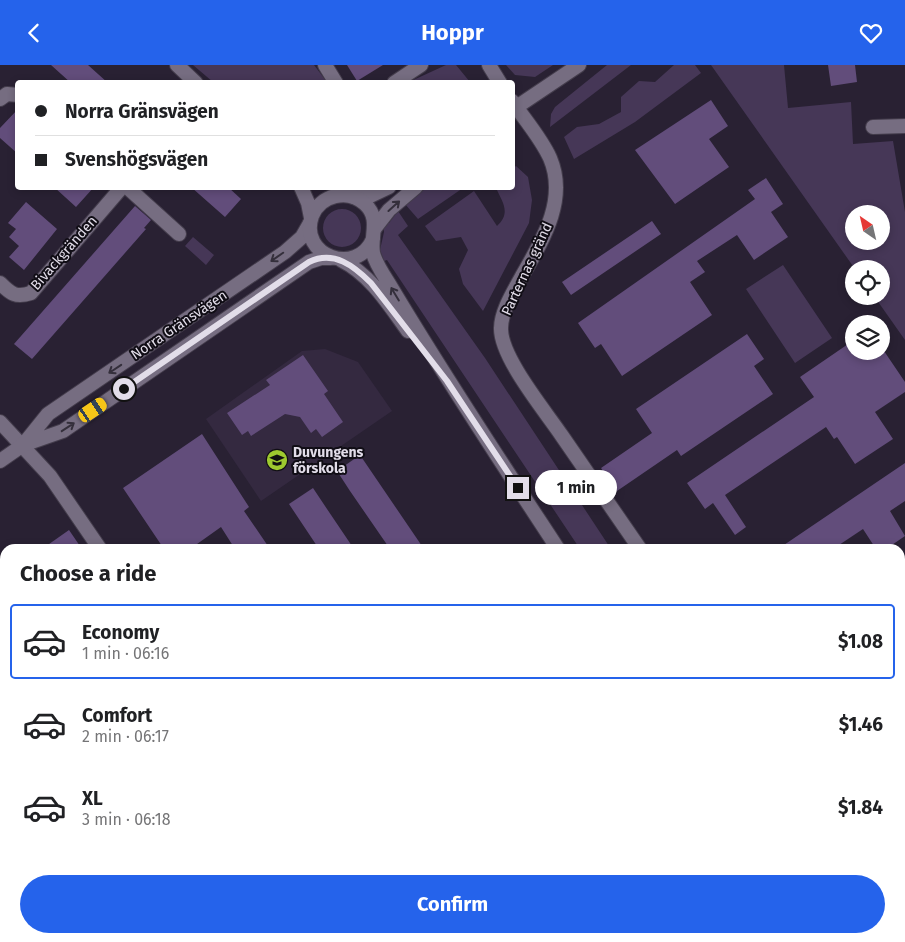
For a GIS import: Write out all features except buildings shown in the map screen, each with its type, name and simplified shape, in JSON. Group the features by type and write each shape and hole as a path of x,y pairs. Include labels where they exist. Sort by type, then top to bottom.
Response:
{"street":[{"path":"177,65 193,80"},
{"path":"325,65 334,80"},
{"path":"398,80 421,65"},
{"path":"489,65 498,80"},
{"path":"515,105 579,65"},
{"path":"0,99 7,94 15,95"},
{"name":"Parternas gränd","path":"515,107 550,159 555,198 548,228 506,310 501,328 503,343 526,386 637,544"},
{"path":"873,127 905,126"},
{"name":"Bivackgränden","path":"0,283 13,295 21,296 31,293 119,190"},
{"path":"130,190 179,234"},
{"path":"302,190 308,203 314,243 321,252 358,271 371,283 447,381"},
{"path":"338,190 353,196 369,208 374,234 374,254 377,263 447,381 555,544"},
{"path":"311,220 317,207 325,200 334,196 368,197 383,190"},
{"path":"336,259 360,255 389,210 412,190"},
{"name":"Norra Gränsvägen","path":"23,445 48,414 285,252 302,237 311,220"},
{"name":"Norra Gränsvägen","path":"0,461 23,445 63,431 309,262 321,258 336,259"},
{"path":"0,422 50,476 97,544"}],"shaded area":[{"path":"193,65 314,65 325,80 211,80"},
{"path":"446,65 456,65 468,80 413,80"},
{"path":"506,65 553,65 535,77 515,75"},
{"path":"607,65 631,65 550,127 551,114 555,107"},
{"path":"674,65 695,65 701,73 635,122 574,159 564,137 577,127 599,124 621,112 621,97 639,81 655,82"},
{"path":"711,65 784,65 788,108 851,102 853,144 893,141 905,212 905,340 890,319 890,315 887,315 880,305 890,305 890,260 849,260"},
{"path":"515,167 528,177 532,200 529,223 483,311 463,284 459,269 468,250 461,237 436,241 425,226 474,191 497,226 504,217 505,212 497,190 515,190"},
{"path":"423,190 460,190 418,219 405,204"},
{"path":"342,209 355,215 361,228 355,241 342,247 329,241 323,228 329,215"},
{"path":"398,211 408,226 398,235 485,358 608,544 577,544 387,260 384,261 380,250 384,232 383,215 389,223"},
{"path":"193,237 214,255 206,265 185,246"},
{"path":"783,265 832,338 795,363 746,289"},
{"name":"Duvungens förskola","path":"325,349 358,362 392,411 261,501 206,419 302,351"}],"place":[{"name":"Duvungens förskola","path":"277,460"}],"route":[{"path":"124,389 309,262 321,258 341,260 358,271 371,283 447,381 518,488"}]}
